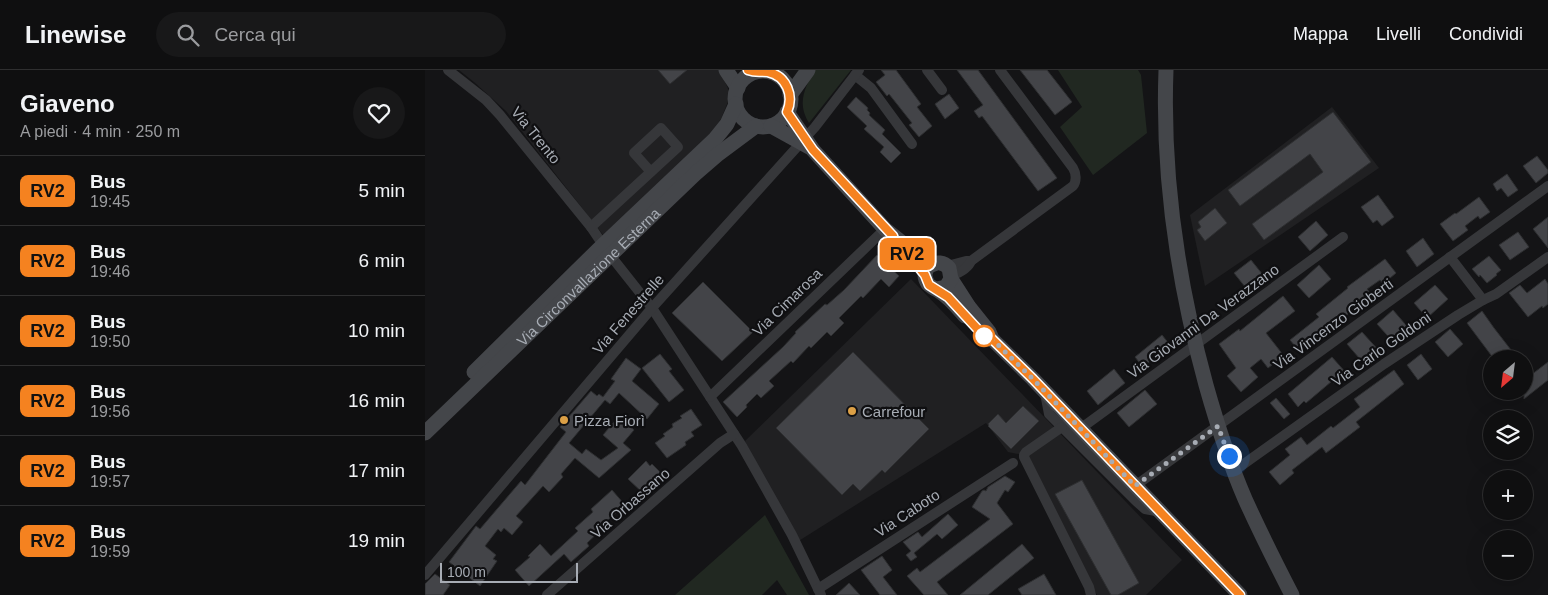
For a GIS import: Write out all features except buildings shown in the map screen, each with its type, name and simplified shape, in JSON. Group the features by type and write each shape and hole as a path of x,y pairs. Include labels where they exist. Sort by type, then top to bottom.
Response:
{"main road":[{"path":"726,70 738,88 752,71 775,72 786,85 790,95 787,112 806,143 889,232 942,272 989,332 992,339 1081,428 1240,595"},
{"path":"790,95 808,70"},
{"path":"1166,70 1165,92 1169,178 1174,233 1196,344 1218,426 1234,471 1245,499 1292,595"},
{"name":"Via Circonvallazione Esterna","path":"425,433 715,139 727,124 736,104 735,96 738,88"},
{"path":"736,104 743,118 806,143"},
{"name":"Via Circonvallazione Esterna","path":"425,420 606,250 717,154 763,126 782,120 787,112"},
{"path":"942,272 929,285 948,297 984,336 992,339"}],"street":[{"name":"Via Trento","path":"449,70 486,100 500,115 591,227 606,250"},
{"path":"927,70 942,90"},
{"path":"942,272 960,272 969,266 971,261 1073,186 1076,180 1073,168 1000,70"},
{"name":"Via Fenestrelle","path":"425,576 652,308 806,143 815,127 857,72 912,144"},
{"path":"591,227 651,172"},
{"name":"Via Vincenzo Gioberti","path":"1135,486 1548,186"},
{"name":"Via Cimarosa","path":"710,397 889,232"},
{"name":"Via Giovanni Da Verazzano","path":"1081,428 1343,237"},
{"path":"606,250 652,308 742,446 791,535 819,592"},
{"path":"1450,257 1483,300"},
{"name":"Via Carlo Goldoni","path":"1234,471 1384,364 1483,300 1496,294 1548,257"},
{"path":"1045,392 1049,414 1145,509 1161,512"},
{"path":"1062,427 1026,452 1024,458 1089,587 1091,595"},
{"name":"Via Orbassano","path":"547,595 720,443 734,434"},
{"name":"Via Caboto","path":"819,592 1013,463"}],"shaded area":[{"path":"459,70 720,70 729,91 727,104 721,119 711,133 604,236 506,111"},
{"path":"815,70 851,70 809,123 803,109 803,96"},
{"path":"1058,70 1138,70 1141,75 1147,133 1093,175 1060,127 1082,107"},
{"path":"1332,107 1379,168 1205,286 1190,215"},
{"path":"911,279 1182,560 1146,595 1097,595 1072,553 1024,455 1008,452 986,423 797,542 745,441"},
{"path":"765,515 809,595 787,595 777,580 762,595 675,595"}],"bus line":[{"name":"RV2","path":"748,70 755,73 768,72 780,78 789,90 790,102 787,112 813,150 893,236 895,242 925,275 929,285 948,297 984,336 992,339 1033,379 1240,595"}],"place":[{"name":"Carrefour","path":"852,411"},
{"name":"Pizza Fiorì","path":"564,420"}],"route":[{"path":"984,336 992,339 1033,379 1135,486 1218,426 1229,456"}]}
